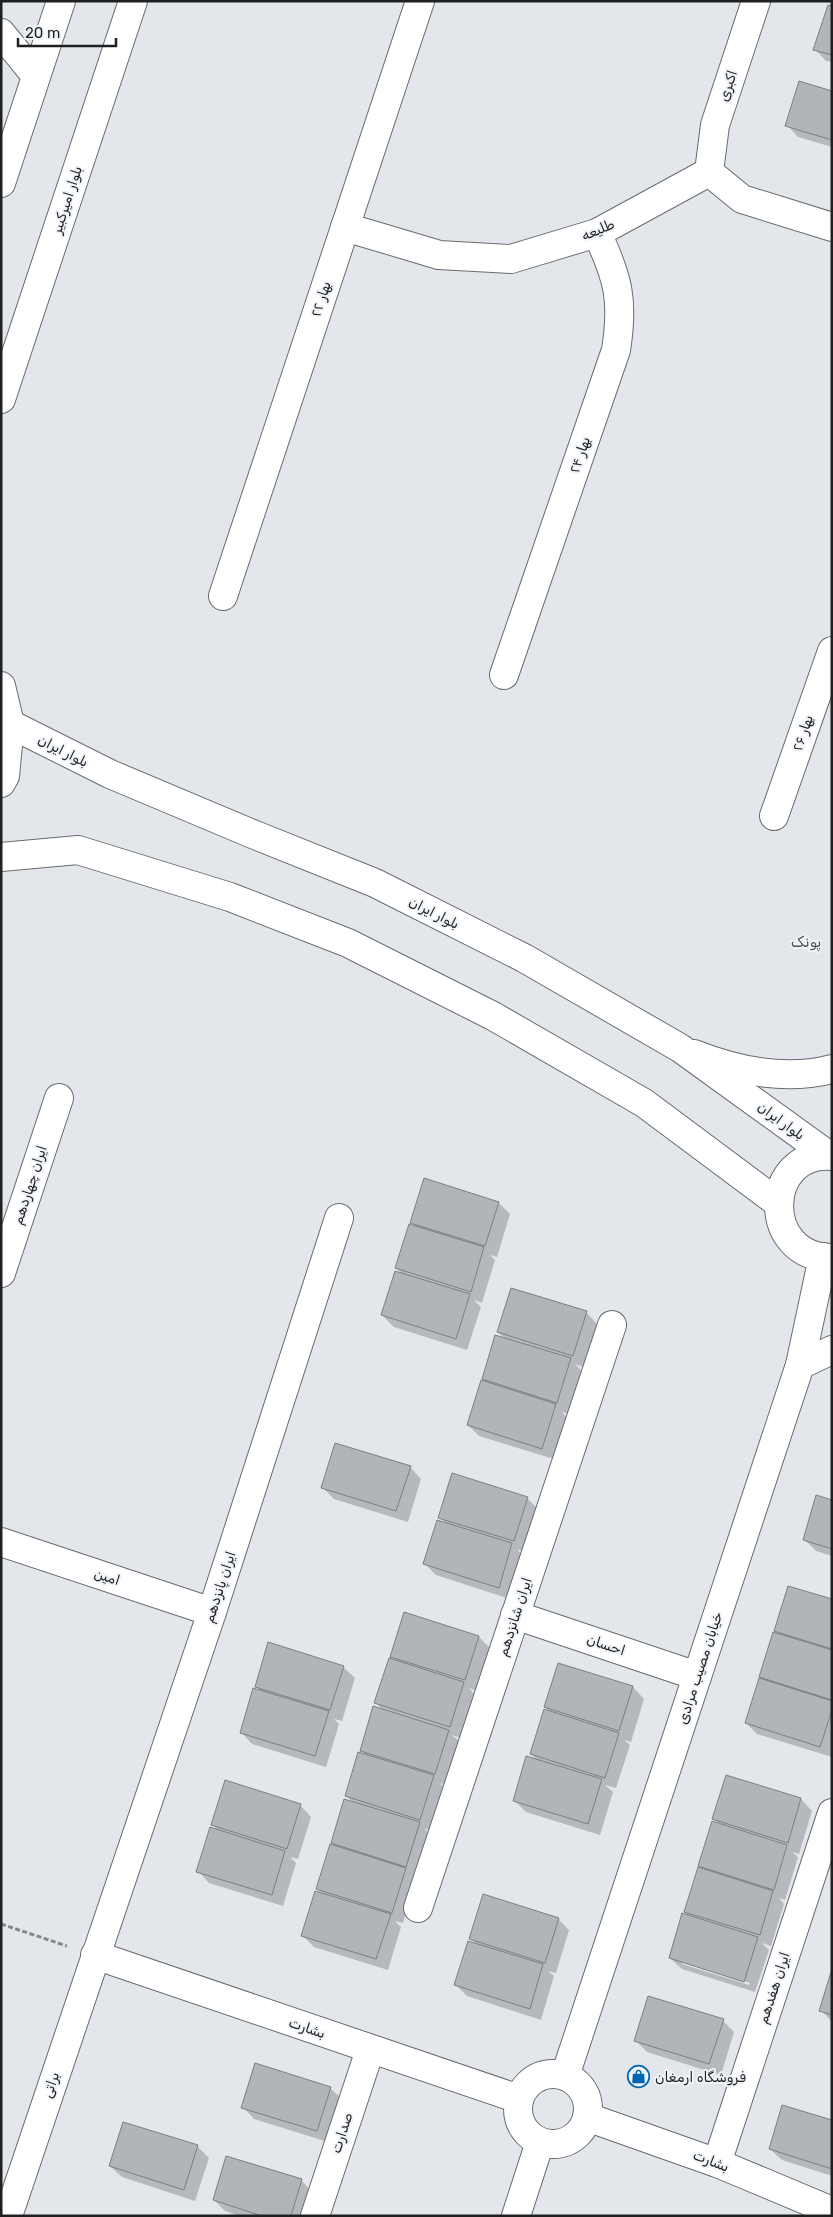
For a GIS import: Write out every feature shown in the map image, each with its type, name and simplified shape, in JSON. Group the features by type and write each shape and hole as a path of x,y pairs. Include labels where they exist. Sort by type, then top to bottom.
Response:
{"street":[{"path":"1,183 62,1"},
{"name":"بلوار امیرکبیر","path":"1,399 133,1"},
{"name":"بهار ۲۲","path":"223,596 420,1"},
{"name":"اکبری","path":"709,172 715,125 756,1"},
{"path":"1,33 36,76"},
{"path":"709,172 742,199 832,227"},
{"name":"طلیعه","path":"345,227 439,255 512,259 597,233 709,172"},
{"name":"بهار ۲۴","path":"504,675 616,350 621,321 619,292 611,264 597,233"},
{"name":"بهار ۲۶","path":"774,816 832,651"},
{"path":"1,686 10,724 5,776 1,783"},
{"name":"بلوار ایران","path":"10,724 110,774 255,835 375,882 524,958 680,1048 830,1155"},
{"path":"1,857 78,850 230,897 348,943 493,1016 644,1103 778,1203"},
{"path":"680,1048 725,1066 772,1074 820,1072 832,1068"},
{"name":"ایران چهاردهم","path":"1,1272 59,1098"},
{"path":"827,1258 808,1253 795,1245 786,1233 780,1218 778,1203 786,1179 794,1169 810,1159 830,1155"},
{"name":"ایران پانزدهم","path":"95,1955 212,1612 338,1218"},
{"name":"خیابان مصیب مرادی","path":"565,2076 800,1365 827,1258"},
{"name":"ایران شانزدهم","path":"418,1908 612,1325"},
{"path":"800,1365 832,1350"},
{"name":"امین","path":"1,1542 212,1612"},
{"name":"احسان","path":"516,1615 698,1676"},
{"name":"ایران هفدهم","path":"717,2163 832,1813"},
{"name":"بشارت","path":"95,1955 370,2050 519,2099"},
{"name":"براتی","path":"8,2216 95,1955"},
{"name":"صدارت","path":"315,2216 370,2050"},
{"path":"551,2074 565,2076 579,2085 587,2100 587,2117 581,2131 570,2140 555,2145 540,2142 529,2135 521,2125 518,2112 519,2099 526,2086 538,2077 551,2074"},
{"name":"بشارت","path":"587,2117 717,2163 832,2211"},
{"path":"516,2216 540,2142"}],"path":[{"path":"1,1924 95,1955"}],"building":[{"path":"828,5 832,6 832,55 813,50"},
{"path":"799,81 832,91 832,140 785,126"},
{"path":"424,1178 499,1202 485,1246 410,1223"},
{"path":"409,1224 484,1247 471,1292 395,1268"},
{"path":"395,1271 470,1294 456,1339 381,1315"},
{"path":"511,1288 587,1311 573,1356 497,1332"},
{"path":"495,1335 571,1358 557,1403 482,1379"},
{"path":"481,1380 556,1404 542,1449 467,1425"},
{"path":"335,1443 411,1466 396,1511 321,1488"},
{"path":"452,1473 528,1497 514,1541 438,1518"},
{"path":"816,1495 832,1500 832,1549 803,1540"},
{"path":"437,1520 512,1543 499,1588 423,1564"},
{"path":"788,1586 832,1599 832,1649 774,1631"},
{"path":"404,1612 479,1636 465,1680 390,1657"},
{"path":"773,1632 832,1650 832,1700 759,1677"},
{"path":"268,1642 344,1666 330,1710 255,1687"},
{"path":"389,1658 464,1682 450,1727 374,1703"},
{"path":"558,1663 633,1686 619,1731 544,1707"},
{"path":"759,1678 832,1701 832,1710 820,1747 745,1723"},
{"path":"253,1688 329,1711 315,1756 240,1733"},
{"path":"373,1706 449,1730 435,1774 360,1751"},
{"path":"544,1709 619,1733 605,1778 530,1754"},
{"path":"358,1752 434,1775 420,1820 345,1796"},
{"path":"526,1756 602,1779 588,1824 513,1801"},
{"path":"726,1775 801,1798 788,1843 712,1819"},
{"path":"225,1780 301,1804 287,1849 211,1825"},
{"path":"344,1799 420,1822 406,1867 331,1843"},
{"path":"712,1821 787,1845 774,1890 698,1866"},
{"path":"210,1827 285,1851 272,1895 196,1872"},
{"path":"330,1844 406,1868 392,1913 316,1889"},
{"path":"698,1867 773,1891 760,1935 684,1912"},
{"path":"315,1891 391,1914 376,1959 301,1936"},
{"path":"483,1894 559,1918 545,1963 469,1939"},
{"path":"682,1913 758,1937 744,1982 669,1958"},
{"path":"468,1941 543,1964 530,2009 454,1985"},
{"path":"832,1969 832,2015 819,2011"},
{"path":"648,1996 724,2019 709,2064 634,2041"},
{"path":"255,2063 331,2087 317,2131 241,2108"},
{"path":"782,2105 832,2120 832,2169 769,2149"},
{"path":"123,2122 198,2145 184,2190 109,2166"},
{"path":"226,2156 302,2179 291,2216 262,2216 213,2200"}],"place":[{"name":"فروشگاه ارمغان","path":"639,2077"}],"district":[{"name":"پونک","path":"806,942"}]}
